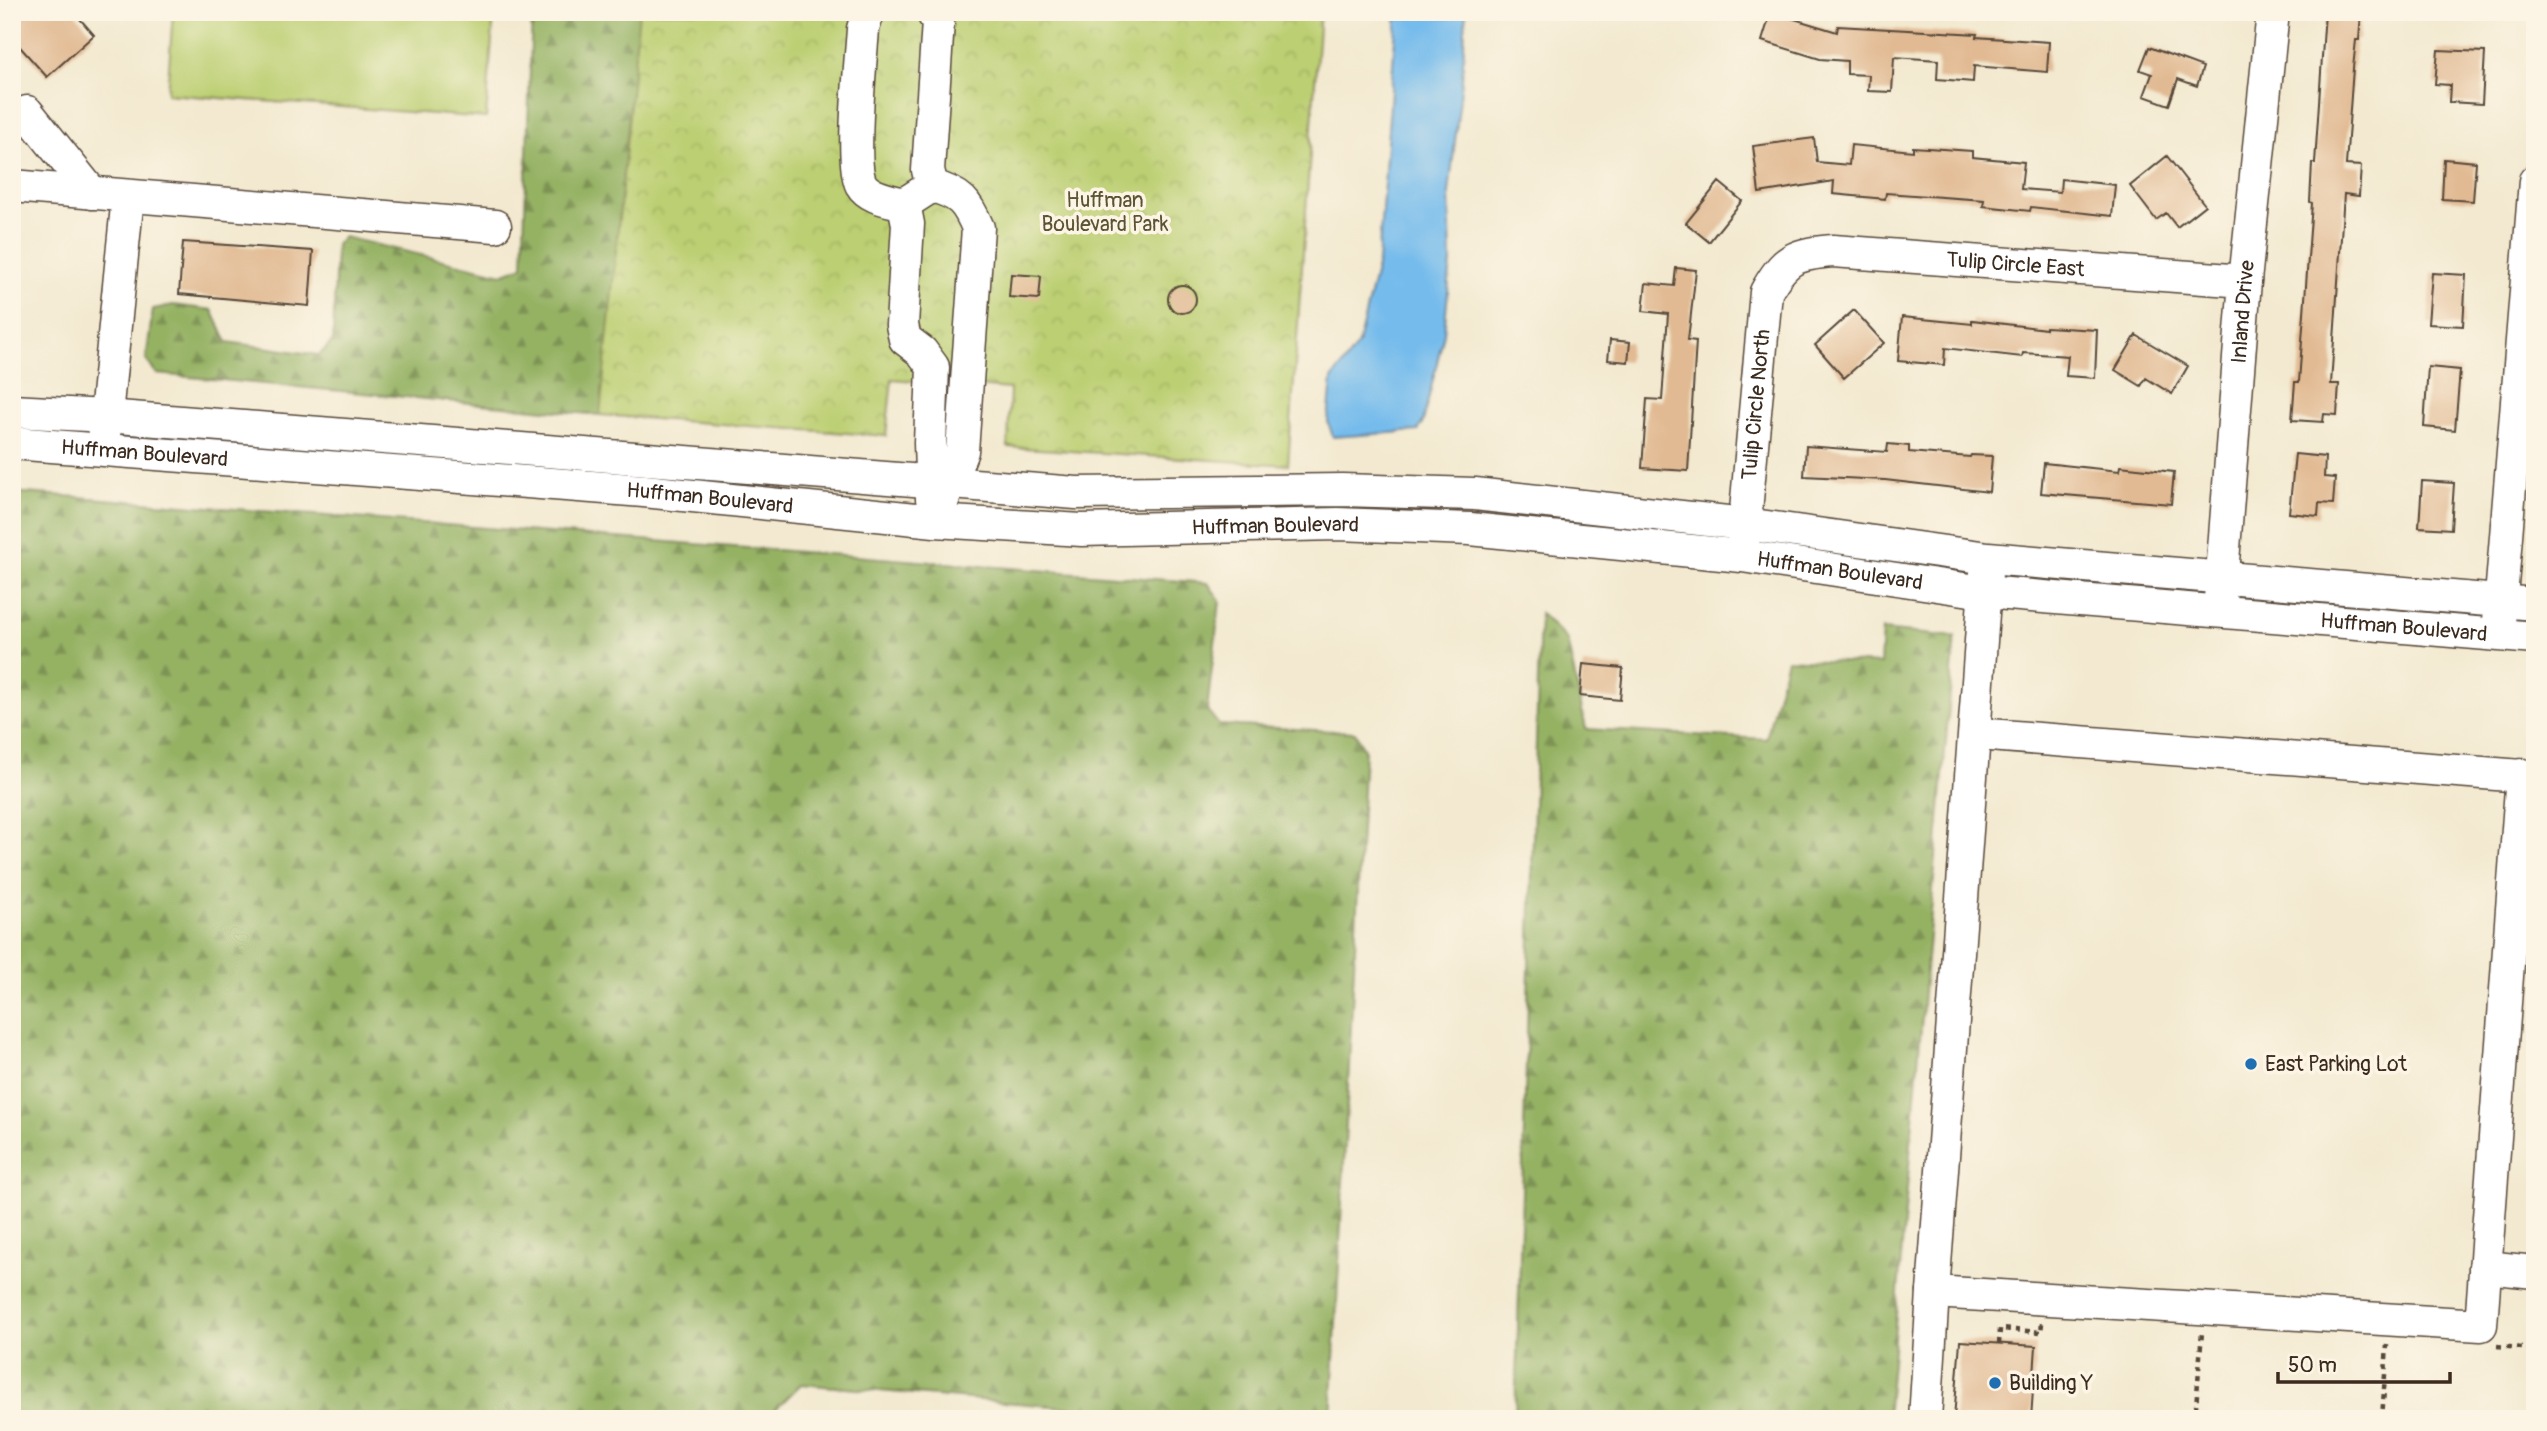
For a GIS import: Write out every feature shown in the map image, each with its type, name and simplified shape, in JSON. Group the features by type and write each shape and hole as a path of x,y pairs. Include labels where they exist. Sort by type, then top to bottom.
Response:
{"street":[{"path":"869,12 863,29 856,163 862,185 872,195 904,204 932,187 943,189 968,204 978,228 962,451 940,482"},
{"path":"932,12 938,22 928,170 932,187"},
{"name":"Inland Drive","path":"2218,612 2245,281 2273,12"},
{"path":"27,112 92,193"},
{"path":"2498,634 2535,181"},
{"path":"12,186 495,226"},
{"path":"103,450 128,196"},
{"path":"904,204 908,224 902,325 905,339 922,352 933,367 940,482 934,521"},
{"name":"Tulip Circle East","path":"1788,261 1802,254 1833,251 2245,281"},
{"name":"Tulip Circle North","path":"1742,556 1766,292 1776,274 1788,261"},
{"path":"922,352 944,355 971,334"},
{"name":"Huffman Boulevard","path":"12,411 106,416 1076,493 1342,489 1475,494 1745,524 1987,558 2535,604"},
{"name":"Huffman Boulevard","path":"12,443 644,491 934,521 1082,530 1338,524 1470,530 1742,556 1984,592 2535,638"},
{"path":"1926,1419 1987,558"},
{"path":"1933,1292 2481,1325 2528,776 1976,734"},
{"path":"2485,1267 2535,1272"}],"path":[{"path":"2195,1419 2203,1323"},
{"path":"2382,1419 2387,1337"}],"green space":[{"path":"173,12 494,12 486,118 167,94"},
{"path":"532,12 649,12 616,402 600,415 157,374 146,360 153,309 173,305 212,310 227,342 319,355 333,341 336,244 344,237 502,274 523,266"},
{"name":"Huffman Boulevard Park","path":"639,12 1320,12 1288,465 1008,447 1010,389 892,379 886,436 600,415"},
{"path":"12,492 1208,583 1220,601 1207,710 1219,725 1355,732 1365,751 1331,1419 1196,1419 801,1384 766,1419 12,1419"},
{"path":"1540,613 1567,640 1586,729 1766,739 1787,659 1880,664 1882,630 1955,637 1887,1419 1515,1419"}],"water":[{"path":"1397,12 1466,12 1462,80 1449,193 1451,261 1444,333 1423,422 1418,431 1333,437 1328,422 1332,379 1358,344 1378,262"}],"building":[{"path":"22,12 74,12 94,35 47,77 12,38 12,21"},
{"path":"1771,12 1837,32 1838,26 1977,34 1976,37 2049,42 2047,72 1974,66 1973,82 1937,79 1938,60 1894,57 1892,92 1868,91 1869,75 1847,74 1847,61 1820,59 1762,41"},
{"path":"2325,12 2361,14 2353,68 2346,165 2361,166 2359,196 2344,194 2331,384 2339,384 2337,415 2324,414 2323,422 2292,420 2295,382 2299,382 2312,203 2312,163 2315,163"},
{"path":"2149,47 2203,67 2197,86 2178,79 2169,105 2144,96 2152,74 2140,70"},
{"path":"2438,50 2485,52 2482,104 2449,102 2450,85 2435,84"},
{"path":"1814,138 1817,162 1849,165 1851,145 1913,151 1913,147 1972,151 1972,157 2024,162 2021,189 2060,192 2061,179 2115,185 2112,216 2031,207 2030,211 1983,206 1984,200 1886,193 1885,199 1833,194 1834,181 1759,193 1753,146"},
{"path":"2167,156 2205,205 2177,227 2166,213 2156,220 2130,186"},
{"path":"2444,159 2476,162 2473,201 2442,199"},
{"path":"1719,182 1742,201 1709,242 1686,223"},
{"path":"183,242 313,251 309,306 179,294"},
{"path":"1676,268 1696,270 1688,340 1696,341 1688,471 1642,468 1647,399 1662,400 1668,314 1643,311 1646,283 1674,286"},
{"path":"2432,273 2466,275 2463,326 2428,324"},
{"path":"1011,274 1041,276 1039,299 1009,297"},
{"path":"1182,285 1192,289 1196,299 1192,309 1182,313 1172,309 1168,299 1172,289"},
{"path":"1854,310 1884,343 1844,378 1815,345"},
{"path":"1902,317 1972,324 1972,320 2046,329 2097,330 2095,378 2066,376 2068,356 2023,353 2022,357 1945,348 1944,365 1898,361"},
{"path":"2136,335 2188,366 2172,394 2146,378 2141,386 2115,370"},
{"path":"1610,340 1630,342 1628,362 1608,360"},
{"path":"2428,367 2460,370 2455,430 2424,427"},
{"path":"1888,444 1909,446 1909,452 1992,456 1989,492 1885,480 1804,476 1806,446 1887,452"},
{"path":"2295,454 2325,457 2324,477 2335,478 2333,504 2319,503 2318,516 2289,513"},
{"path":"2044,463 2119,471 2120,466 2174,472 2171,504 2041,493"},
{"path":"2422,481 2454,483 2451,529 2419,527"},
{"path":"1583,664 1623,668 1620,700 1580,696"},
{"name":"Building Y","path":"1960,1341 2036,1346 2031,1419 1954,1419"}],"place":[{"name":"East Parking Lot","path":"2251,1064"},
{"name":"Building Y","path":"1995,1383"}]}
